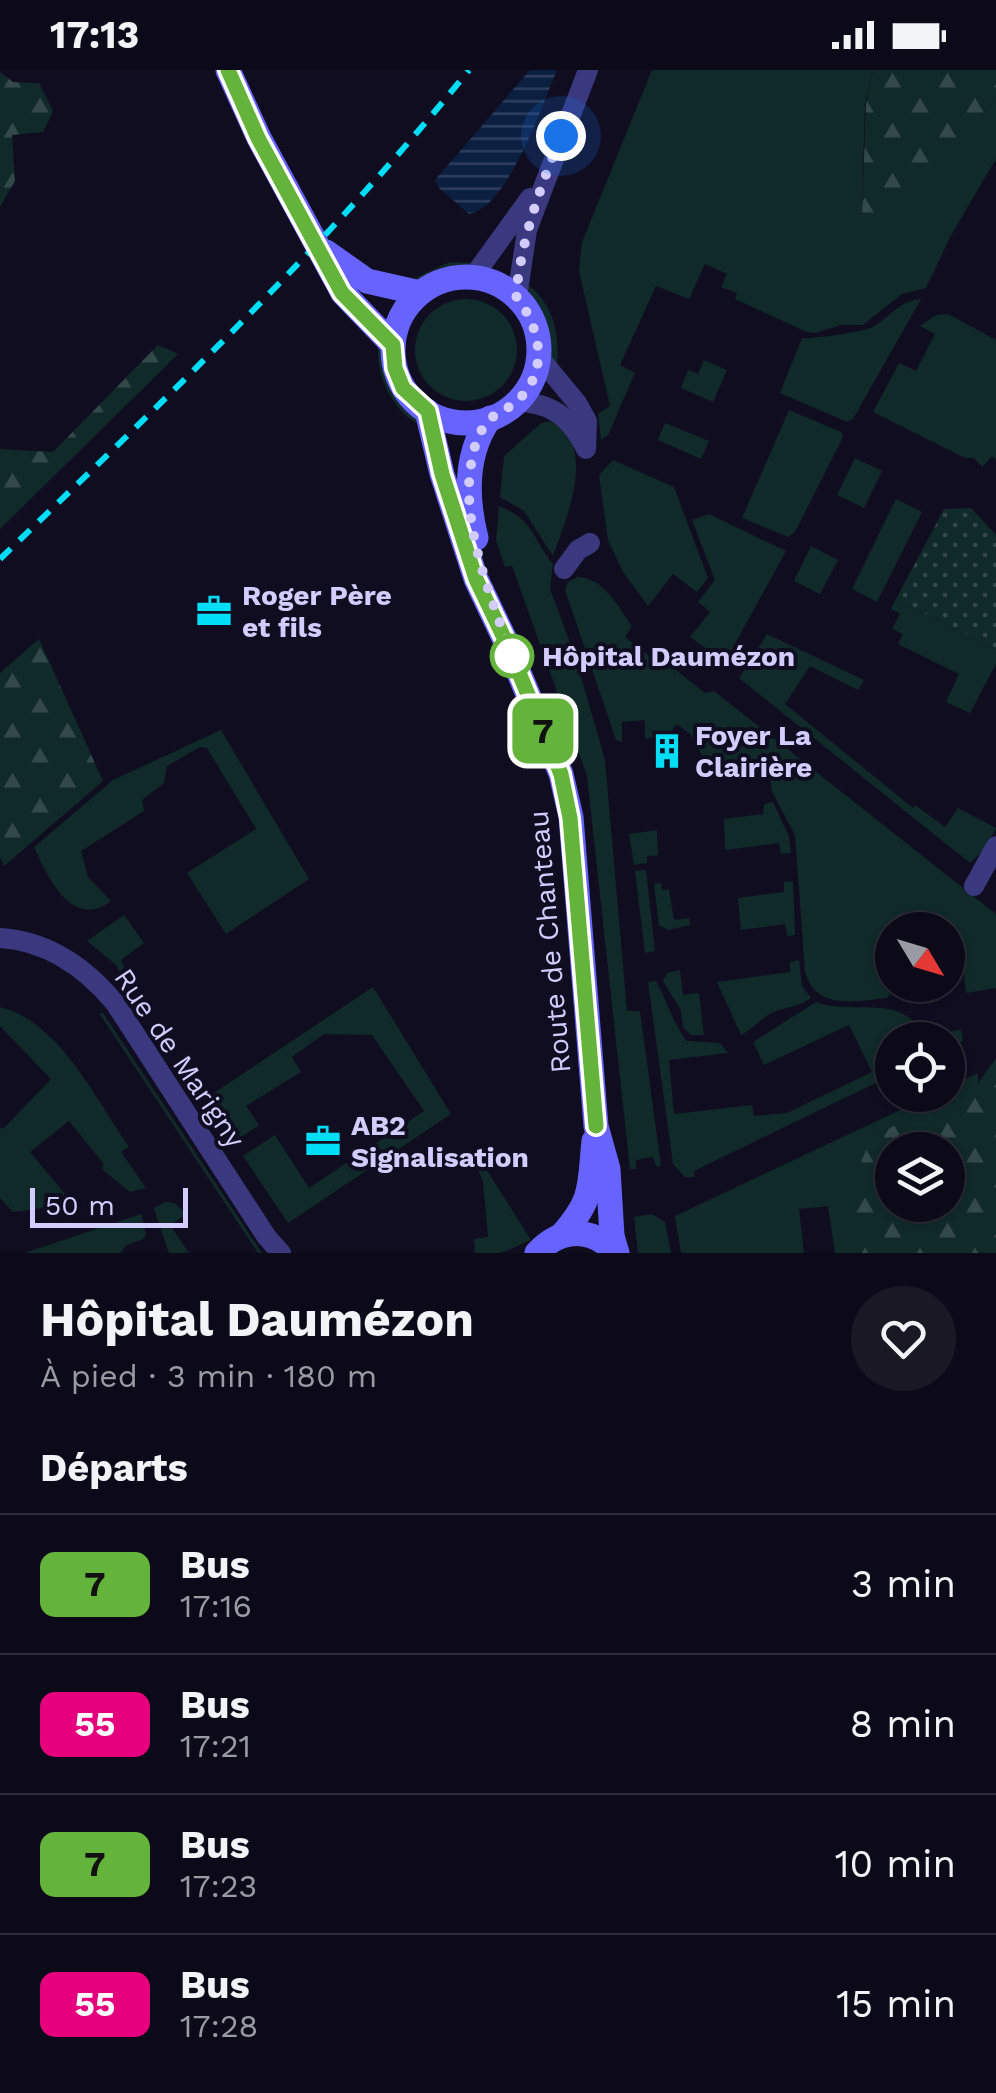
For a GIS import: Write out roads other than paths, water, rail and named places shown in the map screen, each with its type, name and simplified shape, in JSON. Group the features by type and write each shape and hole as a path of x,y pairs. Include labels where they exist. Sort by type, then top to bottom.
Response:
{"main road":[{"path":"228,70 258,138 342,293 393,345"},
{"path":"320,248 366,281 420,293"},
{"path":"473,276 496,283 516,296 530,314 538,335 539,357 534,378 516,402 490,418 458,423 428,411 403,388 395,368 393,345 401,316 420,293 436,283 473,276"},
{"name":"Route de Chanteau","path":"428,411 442,474 476,579 561,774 570,818 596,1126 608,1169 612,1236 617,1253"},
{"name":"Route de Chanteau","path":"490,418 475,445 470,472 471,511 507,644"},
{"name":"Route de Chanteau","path":"537,1253 562,1235 582,1211 588,1198 596,1126"},
{"name":"Route de Chanteau","path":"562,1235 592,1234 617,1253"}],"street":[{"path":"516,296 528,230 588,70"},
{"path":"473,276 521,213 549,166"},
{"path":"516,402 532,402 563,415 586,449 587,421 539,357"},
{"path":"564,569 578,550 590,543"},
{"path":"974,886 996,846"},
{"name":"Rue de Marigny","path":"0,938 42,946 94,979 115,1002 266,1236 281,1253"}],"water":[{"path":"530,70 557,70 510,175 483,208 469,214 435,180"}],"railway":[{"path":"0,559 301,261 469,70"}],"place":[{"name":"Roger Père et fils","path":"214,611"},
{"name":"Hôpital Daumézon","path":"512,656"},
{"name":"Foyer La Clairière","path":"667,751"},
{"name":"AB2 Signalisation","path":"323,1141"}]}
